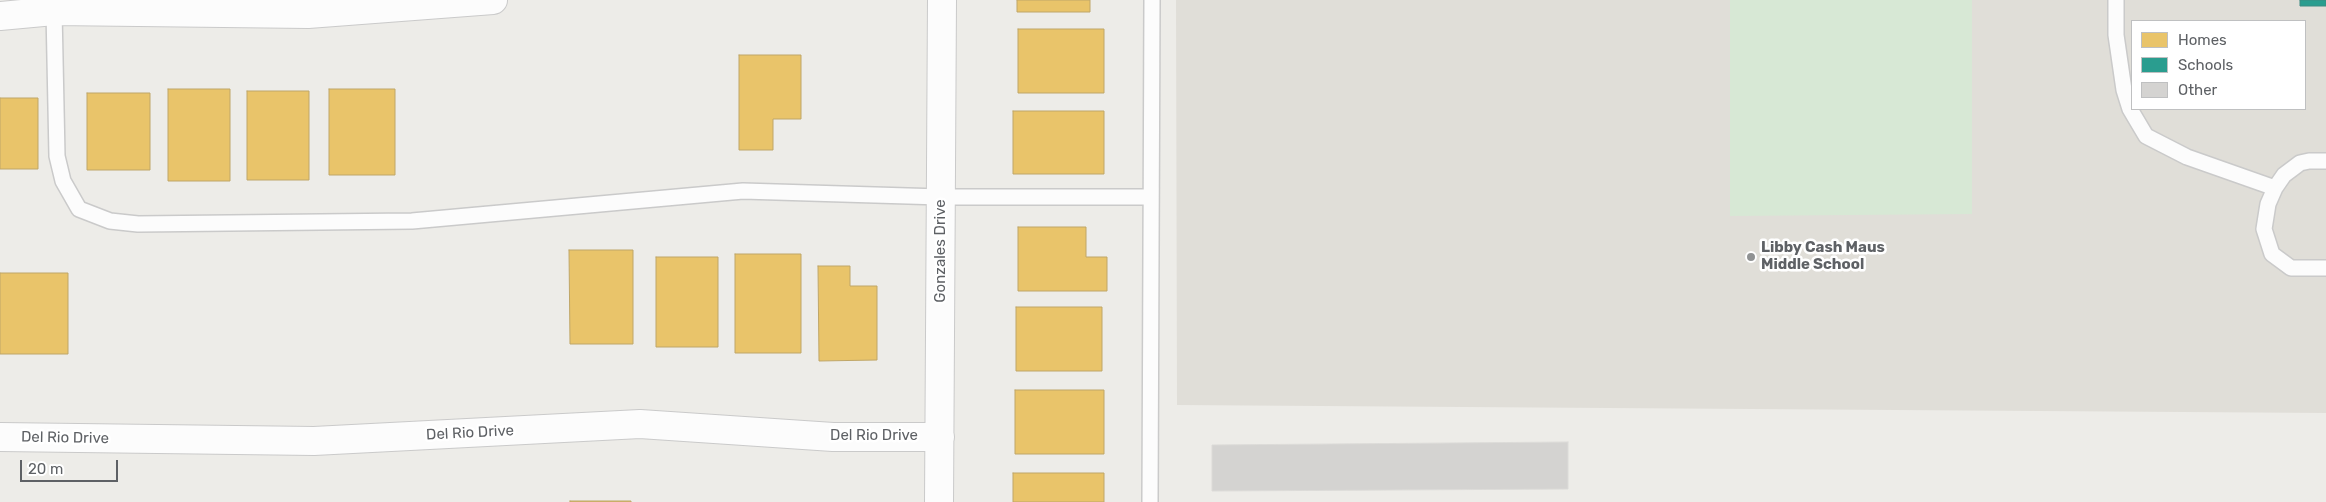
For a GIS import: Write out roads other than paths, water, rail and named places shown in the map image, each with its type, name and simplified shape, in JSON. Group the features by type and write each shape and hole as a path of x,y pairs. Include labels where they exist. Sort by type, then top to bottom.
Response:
{"street":[{"path":"0,16 54,10 308,14 493,0"},
{"name":"Gonzales Drive","path":"939,502 942,0"},
{"name":"Del Rio Drive","path":"0,437 314,441 640,424 833,437 940,436"}],"lane":[{"path":"1150,502 1152,0"},
{"path":"2116,0 2116,35 2124,90 2131,110"},
{"path":"54,10 57,156 63,181 79,209 110,221 138,224 412,221 743,191 941,197 1151,197"},
{"path":"2131,110 2146,136 2187,157 2275,188"},
{"path":"2326,161 2309,161 2300,164 2284,175 2275,188 2268,204 2264,229 2272,254 2290,268 2326,268"}],"place":[{"name":"Libby Cash Maus Middle School","path":"1751,257"}]}
